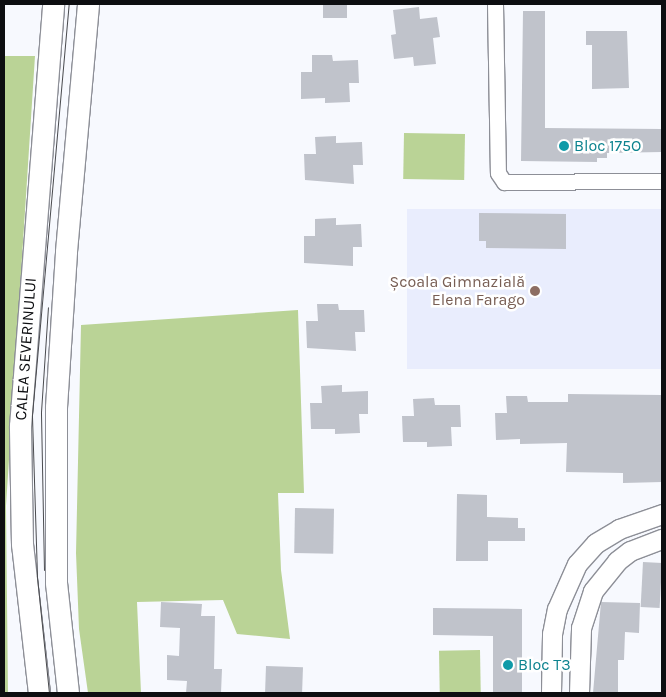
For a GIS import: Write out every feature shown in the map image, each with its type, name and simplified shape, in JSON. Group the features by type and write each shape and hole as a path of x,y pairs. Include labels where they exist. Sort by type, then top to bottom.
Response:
{"main road":[{"name":"CALEA SEVERINULUI","path":"39,693 22,544 20,435 53,4"},
{"name":"CALEA SEVERINULUI","path":"68,693 56,583 56,407 66,252 88,4"}],"street":[{"path":"495,4 498,173 504,182 662,180"},
{"path":"551,693 552,634 566,586 576,564 596,543 620,529 662,514"},
{"path":"620,529 630,551"},
{"path":"579,693 581,628 586,609 602,576 630,551 662,539"}],"shaded area":[{"name":"Școala Gimnazială Elena Farago","path":"407,209 662,209 662,369 407,369"}],"green space":[{"path":"4,56 35,56 6,506 8,693 4,693"},
{"path":"404,133 465,134 464,180 403,179"},
{"path":"298,310 304,493 278,493 281,570 290,639 237,634 223,600 137,602 141,693 88,693 79,629 76,553 81,325"},
{"path":"480,650 481,693 440,693 439,651"}],"building":[{"path":"323,4 347,4 347,18 323,18"},
{"path":"419,7 420,19 437,17 440,37 433,38 436,64 414,66 413,57 394,59 391,35 396,34 393,10"},
{"path":"523,11 545,11 545,128 662,129 662,152 607,153 607,158 597,158 597,162 521,161"},
{"path":"586,31 627,31 629,88 592,89 592,45 586,45"},
{"path":"312,55 332,55 333,61 358,60 359,83 349,83 350,102 325,103 325,98 301,99 301,72 312,72"},
{"path":"336,136 336,143 362,142 363,165 353,165 354,184 305,180 304,154 316,154 315,137"},
{"path":"479,213 566,214 566,249 486,248 486,241 479,241"},
{"path":"336,218 336,225 361,224 362,247 353,247 353,266 304,263 304,236 315,236 315,219"},
{"path":"317,304 338,304 339,310 364,310 365,332 355,332 356,351 307,348 306,321 318,321"},
{"path":"342,385 342,392 368,391 368,414 359,414 360,433 335,434 335,429 311,429 310,403 322,403 321,386"},
{"path":"568,394 662,395 662,482 623,483 623,473 566,472 567,443 520,444 520,439 496,440 495,413 507,413 506,396 527,396 528,402 568,402"},
{"path":"434,398 435,405 460,405 461,427 451,427 452,446 427,447 427,442 403,442 402,416 414,416 413,399"},
{"path":"457,494 487,495 487,517 518,518 518,528 525,528 525,541 488,541 488,561 456,561"},
{"path":"295,508 334,509 333,554 294,553"},
{"path":"643,562 662,563 660,608 641,607"},
{"path":"161,602 202,604 201,616 215,616 214,669 222,669 221,693 186,693 187,681 167,680 167,655 179,656 180,628 160,627"},
{"path":"601,602 640,603 639,633 625,632 624,660 618,660 618,693 593,693"},
{"name":"Bloc T3","path":"433,608 522,609 522,693 493,693 493,636 433,635"},
{"path":"266,666 303,667 302,693 265,693"}],"tram line":[{"path":"49,693 37,576 32,415 69,4"},
{"path":"44,570 41,412 48,307"}],"place":[{"name":"Bloc 175O","path":"564,146"},
{"name":"Școala Gimnazială Elena Farago","path":"535,291"},
{"name":"Bloc T3","path":"508,665"}]}
